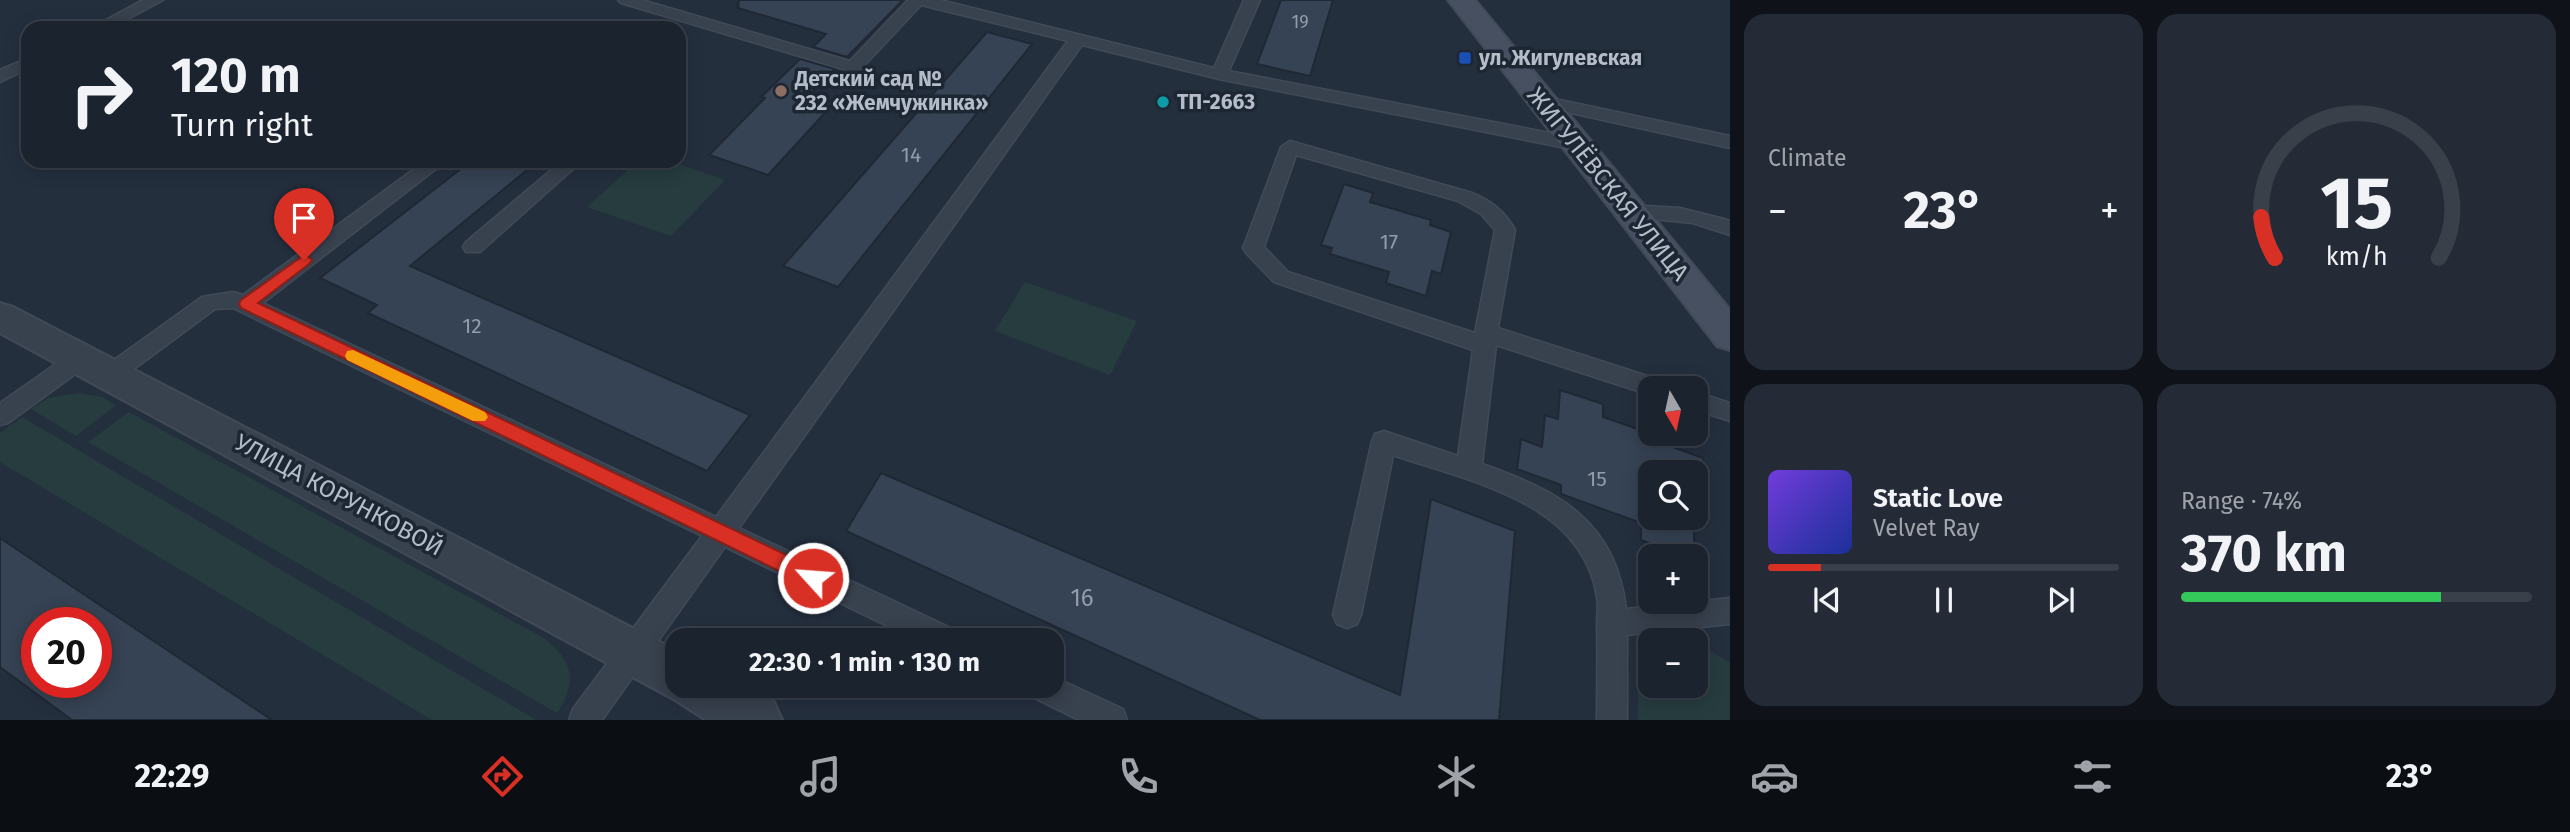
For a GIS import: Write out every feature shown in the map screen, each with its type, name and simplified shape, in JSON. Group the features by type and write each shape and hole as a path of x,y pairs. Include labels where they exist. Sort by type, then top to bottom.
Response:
{"street":[{"name":"ЖИГУЛЁВСКАЯ УЛИЦА","path":"1461,0 1730,336"},
{"name":"УЛИЦА КОРУНКОВОЙ","path":"0,316 665,670"},
{"path":"716,698 756,720"}],"lane":[{"path":"113,21 155,0"},
{"path":"626,0 852,67 919,0 1219,75 1576,144"},
{"path":"1219,75 1252,0"},
{"path":"584,720 1077,40"},
{"path":"0,77 21,66"},
{"path":"1541,100 1730,142"},
{"path":"1469,470 1486,339 1504,230 1493,213 1465,197 1290,147 1253,248 1281,277 1486,339 1638,382"},
{"path":"246,304 428,168"},
{"path":"473,247 565,168"},
{"path":"1629,211 1679,212 1709,219 1730,228"},
{"path":"0,416 210,302 233,300 920,628"},
{"path":"1708,405 1730,412"},
{"path":"1347,615 1384,442 1523,489 1552,504 1577,526 1594,549 1604,569 1611,597 1612,720"},
{"path":"1611,624 1730,611"},
{"path":"1064,697 1112,720"}],"green space":[{"path":"686,167 725,180 671,236 587,207 630,168"},
{"path":"1025,282 1137,321 1110,375 995,331"},
{"path":"79,393 102,397 116,405 76,436 31,409 48,398"},
{"path":"129,412 544,638 561,655 569,672 568,691 557,713 88,442"},
{"path":"22,417 536,720 432,720 0,462 0,433"},
{"path":"1708,649 1730,663 1730,720 1638,720 1638,698 1708,698"}],"building":[{"path":"739,0 903,0 847,57 813,47 826,34 738,8"},
{"path":"1281,0 1333,0 1310,76 1257,64"},
{"path":"987,32 1032,44 838,287 783,266"},
{"path":"800,59 835,69 810,94 834,103 768,175 709,155 765,98 761,97"},
{"path":"462,168 529,168 410,266 750,415 707,471 368,313 377,305 320,278"},
{"path":"1344,184 1373,193 1370,202 1431,220 1430,225 1451,232 1441,274 1432,271 1426,296 1386,283 1389,272 1330,254 1332,248 1321,245"},
{"path":"1560,390 1603,404 1603,417 1638,429 1638,446 1675,446 1703,460 1638,460 1638,522 1561,494 1561,485 1517,469 1521,439 1542,447 1545,415 1558,419"},
{"path":"881,473 1400,695 1431,499 1515,531 1499,720 1260,720 1064,631 1064,628 1058,628 846,531"},
{"path":"1641,530 1694,530 1694,544 1652,544 1641,540"},
{"path":"0,538 103,607 21,607 21,682 0,667"},
{"path":"112,613 272,720 72,720 42,698 112,698"}],"slow traffic":[{"path":"353,356 479,417"}],"place":[{"name":"ул. Жигулевская","path":"1465,58"},
{"name":"Детский сад № 232 «Жемчужинка»","path":"781,91"},
{"name":"ТП-2663","path":"1163,102"}],"route":[{"path":"304,260 246,304 813,578"}]}
